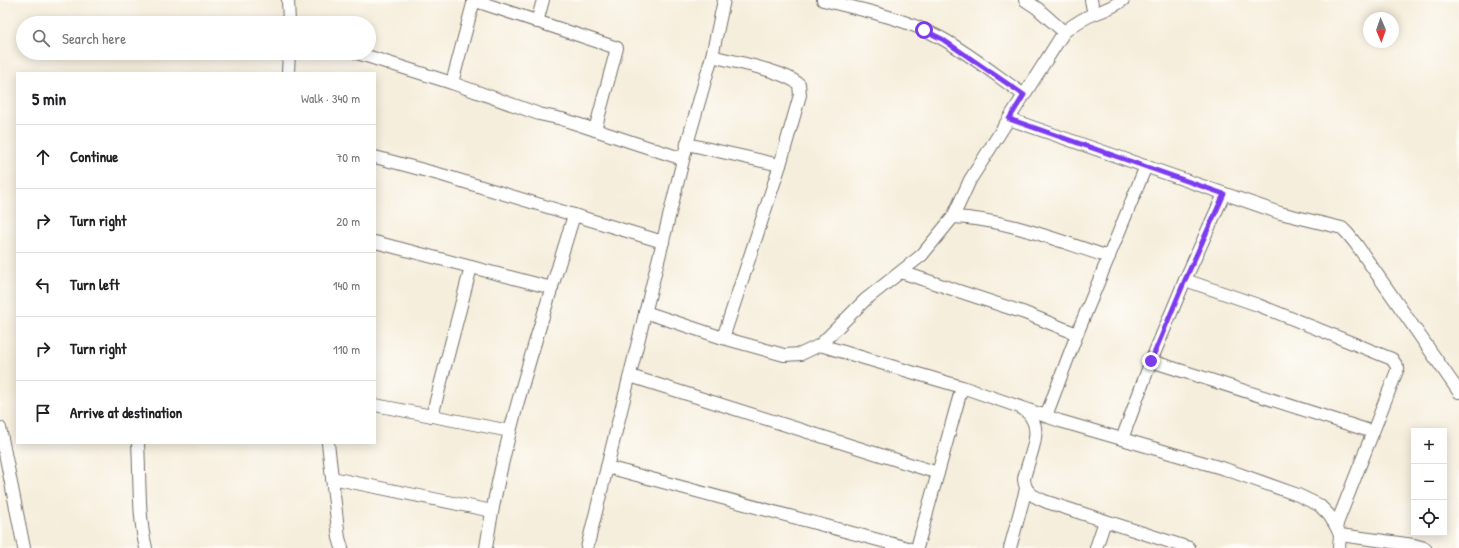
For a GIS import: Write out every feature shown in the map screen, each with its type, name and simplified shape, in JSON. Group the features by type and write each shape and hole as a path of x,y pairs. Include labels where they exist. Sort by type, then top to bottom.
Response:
{"street":[{"path":"288,0 289,16"},
{"path":"452,83 474,0 617,48 595,130"},
{"path":"537,22 543,0"},
{"path":"587,548 683,159 712,56 724,0"},
{"path":"823,0 888,17 924,30 948,43 1024,95"},
{"path":"1025,0 1064,32"},
{"path":"1091,0 1094,14"},
{"path":"645,312 723,338 784,355 801,354 820,345 864,300 922,255 953,217 970,180 1064,32 1094,14 1108,10 1123,0"},
{"path":"712,56 790,78 799,84 800,95 798,107 780,165 723,338"},
{"path":"376,59 452,83 539,114 562,119 683,159"},
{"path":"288,72 289,60"},
{"path":"1009,119 1280,213 1336,226 1345,230 1459,392"},
{"path":"687,144 780,165"},
{"path":"376,157 442,175 663,242"},
{"path":"1046,416 1077,334 1146,166"},
{"path":"1122,439 1151,361 1185,280 1224,194"},
{"path":"486,548 492,511 510,431 574,215"},
{"path":"953,217 994,221 1109,257"},
{"path":"376,242 552,288"},
{"path":"432,416 471,267"},
{"path":"901,272 1024,313 1077,334"},
{"path":"1185,280 1258,305 1392,358 1398,368 1373,432 1338,531 1339,548"},
{"path":"820,345 962,387 1046,416 1225,469 1298,494 1319,505 1329,515 1338,531 1425,548"},
{"path":"1151,361 1373,432"},
{"path":"630,376 938,473"},
{"path":"918,548 962,387"},
{"path":"376,405 510,431"},
{"path":"1010,548 1026,489 1024,479 1036,430 1033,420 1023,408"},
{"path":"0,428 24,548"},
{"path":"138,444 141,501 146,548"},
{"path":"328,444 338,538 342,548"},
{"path":"607,467 908,548"},
{"path":"332,478 492,511"},
{"path":"1026,489 1029,493 1047,502 1189,548"},
{"path":"1096,548 1105,521"}],"route":[{"path":"924,30 942,39 1024,95 1009,119 1224,194 1185,280 1151,361"}]}
